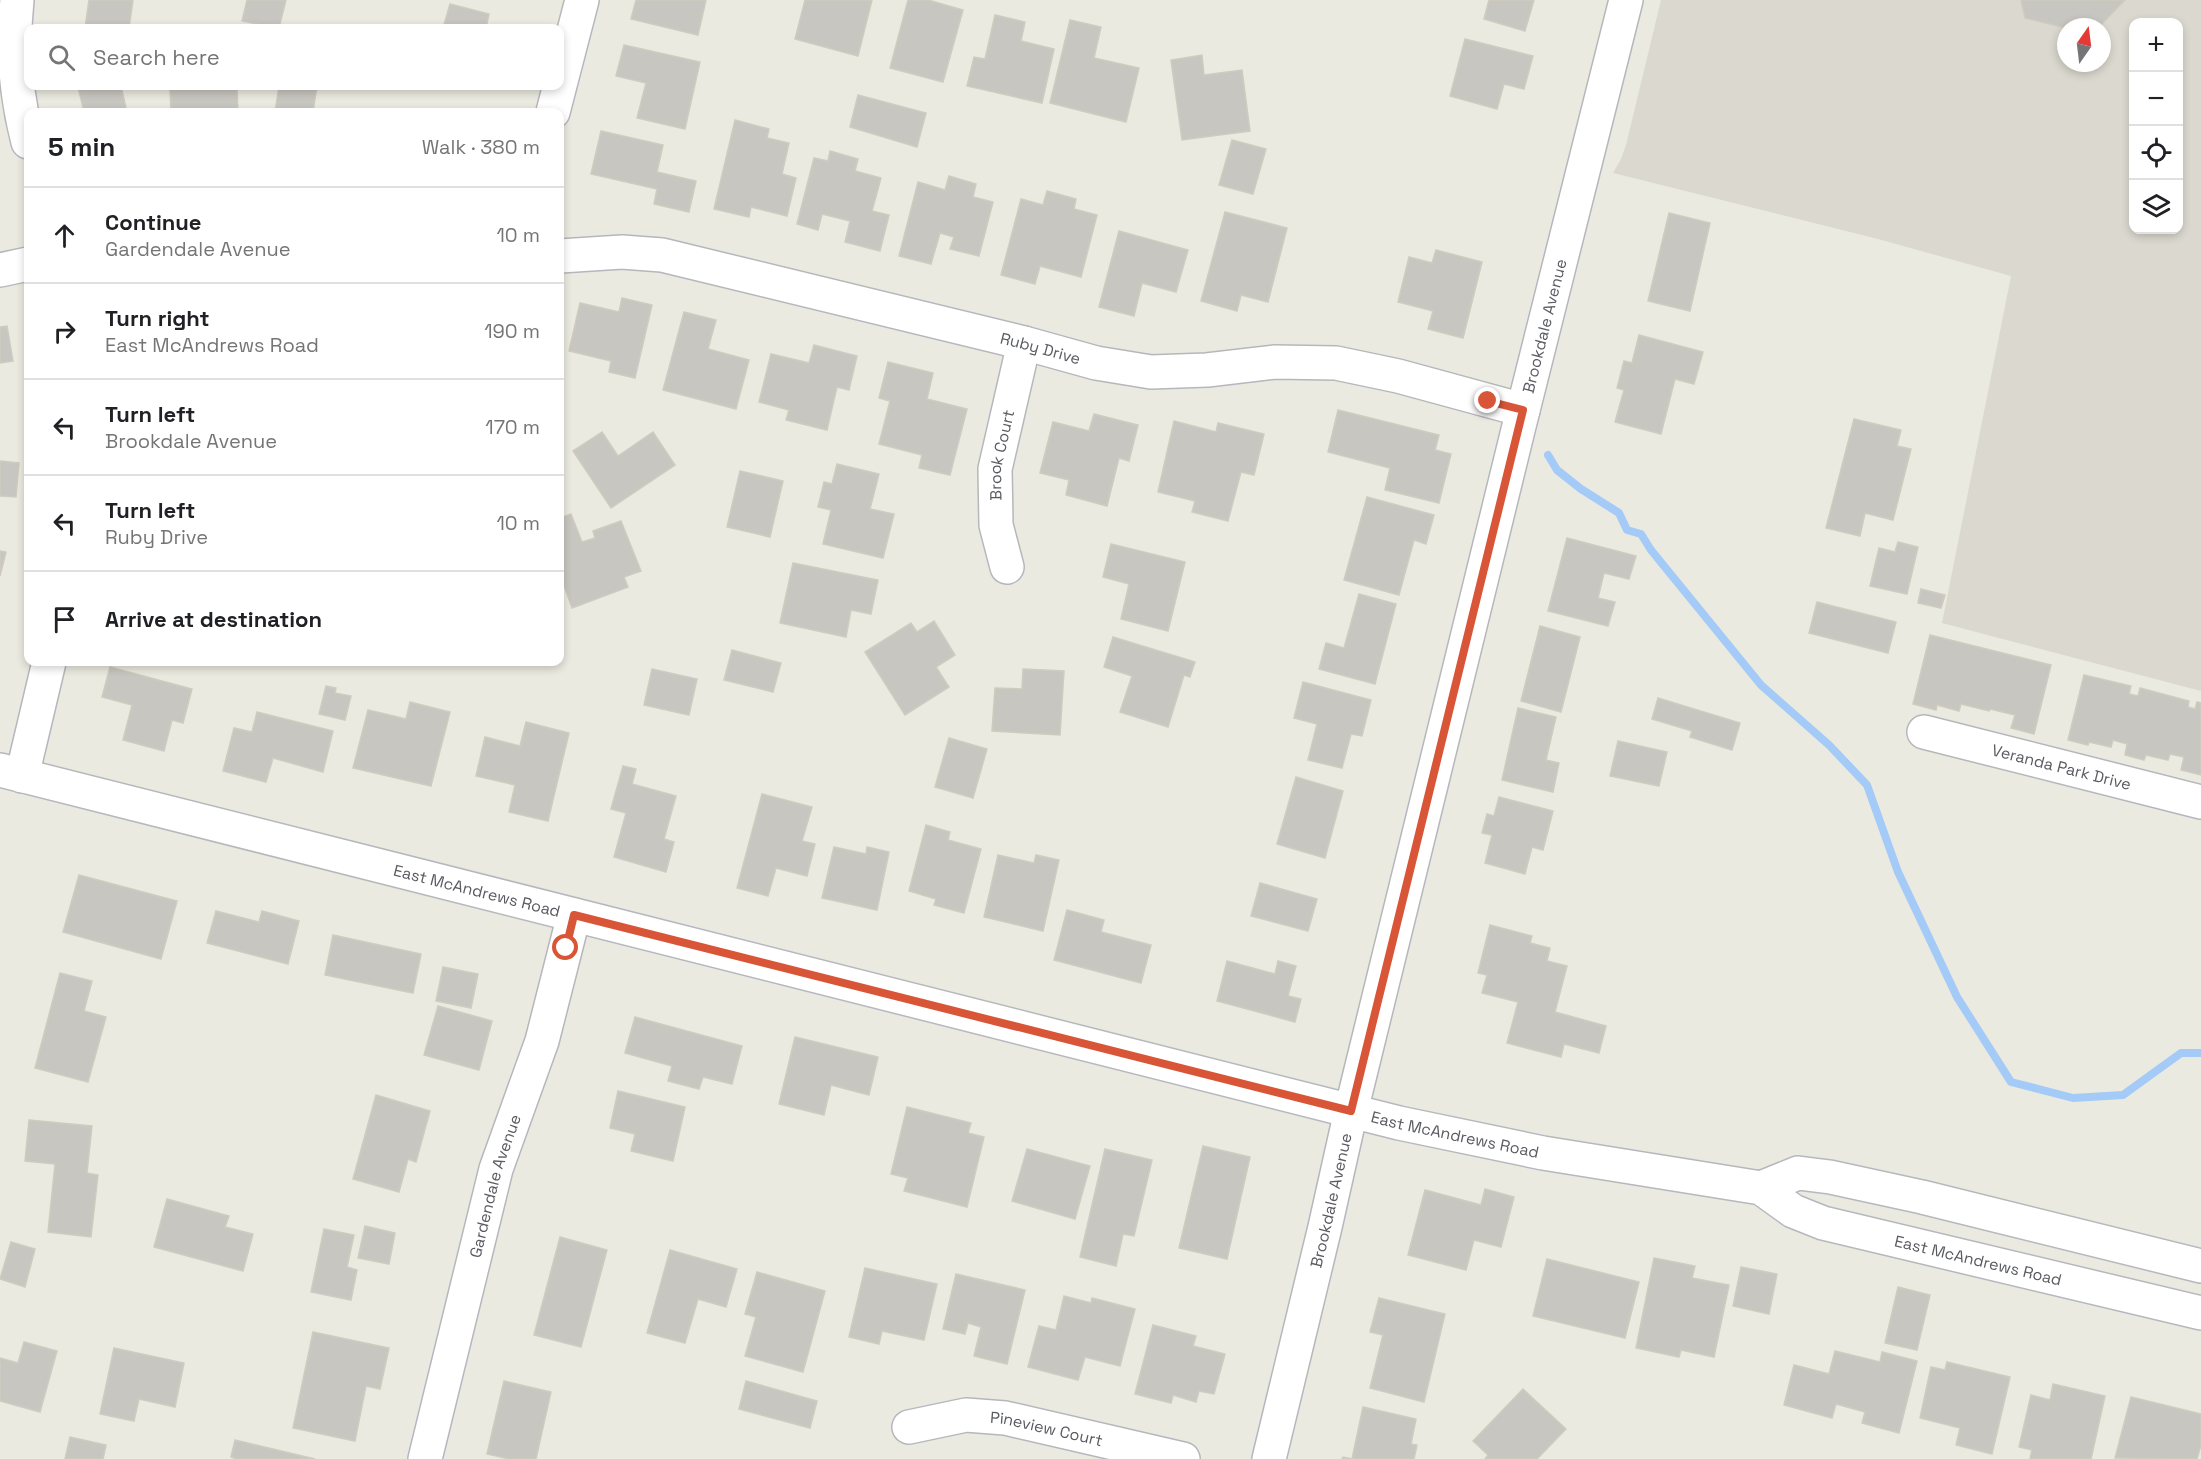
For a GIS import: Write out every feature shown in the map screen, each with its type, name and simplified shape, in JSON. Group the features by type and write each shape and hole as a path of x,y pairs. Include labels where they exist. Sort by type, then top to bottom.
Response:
{"street":[{"path":"17,0 13,35 24,126"},
{"path":"564,70 582,0"},
{"name":"Brookdale Avenue","path":"1269,1459 1351,1111 1626,0"},
{"path":"554,108 559,90"},
{"name":"Ruby Drive","path":"564,256 622,252 662,255 1024,343 1096,363 1151,372 1207,370 1275,362 1336,363 1398,376 1523,410"},
{"path":"0,270 24,265"},
{"name":"Brook Court","path":"1007,567 996,525 995,470 1024,343"},
{"path":"11,773 48,666"},
{"name":"Veranda Park Drive","path":"1924,732 2201,802"},
{"name":"East McAndrews Road","path":"11,773 1351,1111 1543,1153 1761,1188 1793,1211 1823,1223 2201,1313"},
{"name":"Gardendale Avenue","path":"425,1459 496,1169 542,1041 574,915"},
{"path":"1761,1188 1798,1173 1830,1177 1922,1197 2201,1266"},
{"name":"Pineview Court","path":"909,1427 966,1415 1005,1418 1183,1459"}],"shaded area":[{"path":"1661,0 2201,0 2201,691 1942,623 2011,276 1878,239 1613,173 1621,159"}],"building":[{"path":"89,0 133,0 130,24 86,24"},
{"path":"247,0 286,0 280,24 242,21"},
{"path":"636,0 706,0 698,35 631,19"},
{"path":"805,0 872,0 858,56 795,39"},
{"path":"908,0 928,0 963,10 943,82 890,68"},
{"path":"1489,0 1534,0 1525,31 1484,19"},
{"path":"2021,0 2125,0 2108,18 2057,18 2057,26 2025,18"},
{"path":"450,4 489,14 487,24 444,24"},
{"path":"995,15 1025,22 1021,41 1054,49 1042,103 967,86 974,57 985,59"},
{"path":"1070,20 1101,27 1094,58 1139,68 1126,122 1050,103"},
{"path":"1465,39 1533,56 1524,89 1504,84 1497,109 1450,96"},
{"path":"624,45 700,62 685,129 637,118 646,83 616,76"},
{"path":"1202,55 1204,75 1242,70 1250,131 1182,140 1171,60"},
{"path":"79,90 122,90 126,108 83,108"},
{"path":"170,90 237,90 238,108 171,108"},
{"path":"278,90 316,90 314,108 276,108"},
{"path":"858,95 926,113 917,147 850,127"},
{"path":"735,120 769,129 767,138 789,143 782,174 796,178 787,216 751,207 749,217 714,209"},
{"path":"601,131 663,145 657,172 696,181 689,212 654,204 657,189 591,174"},
{"path":"1232,140 1266,149 1253,194 1219,185"},
{"path":"830,151 858,159 855,171 881,178 872,211 889,215 880,251 845,242 850,221 822,214 818,230 797,224 814,158 828,161"},
{"path":"949,176 976,184 973,197 993,202 979,256 950,249 954,237 940,233 931,264 899,256 918,182 945,190"},
{"path":"1047,191 1076,199 1074,209 1097,215 1081,277 1040,266 1035,284 1001,275 1021,199 1043,205"},
{"path":"1225,212 1287,228 1268,302 1241,295 1237,311 1201,301"},
{"path":"1669,213 1710,223 1690,311 1648,301"},
{"path":"1119,231 1188,250 1176,292 1142,283 1134,316 1099,307"},
{"path":"1436,250 1482,262 1463,338 1428,329 1433,311 1398,302 1409,257 1432,263"},
{"path":"622,298 652,305 635,378 609,372 611,361 569,351 580,303 619,312"},
{"path":"684,312 716,320 708,349 749,360 736,409 663,390"},
{"path":"7,326 13,361 0,363 0,327"},
{"path":"1639,335 1703,352 1694,384 1675,379 1661,434 1615,422 1624,390 1617,388 1624,361 1632,363"},
{"path":"814,345 857,356 849,390 837,387 827,430 786,420 789,410 759,402 771,354 809,363"},
{"path":"888,362 933,373 927,399 967,409 950,475 919,468 922,455 879,444 890,401 879,398"},
{"path":"1338,410 1439,435 1435,450 1451,454 1439,503 1385,490 1390,468 1328,452"},
{"path":"1094,414 1138,425 1129,461 1119,458 1107,506 1066,495 1069,480 1040,473 1053,422 1089,431"},
{"path":"1854,419 1901,430 1897,446 1911,449 1893,520 1865,513 1860,536 1826,528"},
{"path":"1174,421 1216,432 1218,423 1264,434 1254,475 1241,472 1228,521 1192,512 1195,501 1158,492"},
{"path":"602,432 618,456 653,432 675,465 611,508 573,451"},
{"path":"0,461 19,463 16,497 0,496"},
{"path":"837,464 879,474 870,509 894,514 883,558 823,544 831,510 818,507 824,482 832,484"},
{"path":"740,471 783,481 770,537 727,527"},
{"path":"1367,497 1434,515 1426,544 1414,540 1399,595 1344,580"},
{"path":"571,514 582,542 595,538 593,531 621,521 641,571 624,577 628,587 572,608 564,585 564,517"},
{"path":"1567,538 1636,556 1629,579 1604,573 1598,598 1615,602 1608,626 1548,611"},
{"path":"1898,542 1918,547 1907,594 1870,586 1879,548 1895,552"},
{"path":"1111,544 1185,562 1168,631 1121,619 1129,584 1103,577"},
{"path":"0,551 6,552 0,576"},
{"path":"793,563 878,580 871,614 851,610 846,637 780,623"},
{"path":"1921,589 1945,595 1941,608 1918,603"},
{"path":"1359,594 1396,604 1375,684 1319,669 1326,643 1344,648"},
{"path":"1817,602 1896,622 1888,653 1809,633"},
{"path":"934,621 955,655 936,667 949,687 905,715 865,652 911,623 917,632"},
{"path":"1540,626 1580,637 1561,712 1521,701"},
{"path":"1930,635 2051,665 2034,734 2011,728 2015,715 1961,704 1959,711 1937,705 1936,710 1913,704"},
{"path":"1113,637 1195,662 1190,677 1184,675 1168,727 1120,712 1132,676 1104,667"},
{"path":"732,650 781,663 773,692 724,680"},
{"path":"110,667 192,689 183,723 172,720 164,751 123,740 132,705 102,697"},
{"path":"652,669 697,679 689,715 644,705"},
{"path":"1023,669 1064,671 1060,735 992,731 995,688 1022,689"},
{"path":"2084,675 2131,686 2129,694 2138,696 2140,688 2189,701 2188,707 2195,709 2197,702 2201,703 2201,775 2181,770 2184,757 2170,754 2168,760 2146,755 2144,760 2125,755 2127,744 2113,740 2111,747 2068,740"},
{"path":"1303,682 1371,700 1362,736 1351,734 1342,768 1308,760 1317,724 1294,718"},
{"path":"326,686 336,688 335,693 351,696 345,720 319,714"},
{"path":"1658,698 1740,723 1732,750 1690,737 1692,731 1652,719"},
{"path":"410,702 450,712 431,786 353,768 368,710 406,719"},
{"path":"1518,708 1556,717 1546,760 1559,763 1553,792 1502,780"},
{"path":"257,712 333,731 323,772 273,758 266,782 223,771 234,728 252,732"},
{"path":"526,722 569,733 548,821 509,812 515,785 476,776 485,737 520,746"},
{"path":"949,738 987,749 973,798 935,787"},
{"path":"1618,741 1667,752 1659,786 1610,776"},
{"path":"623,766 636,769 632,784 676,796 664,839 674,842 666,872 614,857 626,813 611,809"},
{"path":"1296,777 1343,791 1325,858 1277,844"},
{"path":"762,794 812,807 802,841 815,844 807,876 776,868 768,896 737,888"},
{"path":"1499,797 1553,811 1543,850 1532,847 1525,874 1485,863 1492,835 1482,833 1487,814 1494,816"},
{"path":"926,825 950,832 948,840 981,849 964,913 934,905 936,899 909,891"},
{"path":"834,847 866,854 867,847 889,852 877,910 822,898"},
{"path":"998,855 1034,863 1036,855 1059,860 1043,931 984,917"},
{"path":"79,875 177,901 161,959 63,932"},
{"path":"1260,883 1317,899 1308,931 1251,916"},
{"path":"1067,910 1104,920 1101,932 1151,945 1141,983 1054,960"},
{"path":"216,911 259,922 262,911 299,921 288,964 207,943"},
{"path":"1490,925 1532,936 1530,943 1550,948 1547,961 1567,966 1555,1012 1606,1026 1599,1053 1564,1044 1561,1057 1507,1043 1518,1002 1482,993 1487,975 1478,973"},
{"path":"333,935 421,954 413,993 325,975"},
{"path":"1227,961 1275,974 1278,961 1296,966 1288,996 1301,999 1295,1022 1217,1001"},
{"path":"443,967 478,974 471,1008 436,1001"},
{"path":"60,973 92,981 84,1011 106,1017 88,1082 35,1068"},
{"path":"438,1006 492,1021 479,1070 424,1055"},
{"path":"635,1017 742,1046 732,1084 703,1077 699,1089 668,1081 672,1066 625,1053"},
{"path":"795,1037 878,1057 869,1095 831,1085 824,1115 779,1104"},
{"path":"618,1091 685,1107 673,1161 631,1151 635,1134 610,1128"},
{"path":"376,1095 430,1111 416,1162 408,1159 399,1192 353,1179"},
{"path":"907,1107 971,1123 968,1133 984,1137 967,1207 904,1191 908,1178 891,1174"},
{"path":"29,1120 92,1126 87,1173 98,1175 91,1237 48,1232 55,1164 25,1161"},
{"path":"1203,1146 1250,1157 1227,1259 1179,1248"},
{"path":"1027,1149 1090,1166 1075,1219 1012,1201"},
{"path":"1105,1149 1152,1160 1134,1236 1123,1234 1116,1266 1080,1257"},
{"path":"1485,1189 1514,1197 1501,1247 1474,1240 1466,1270 1408,1255 1425,1190 1481,1205"},
{"path":"167,1199 229,1216 225,1227 253,1234 243,1271 154,1247"},
{"path":"365,1226 395,1233 389,1264 358,1258"},
{"path":"324,1229 354,1235 347,1267 357,1270 351,1300 311,1292"},
{"path":"560,1237 607,1250 581,1347 534,1335"},
{"path":"11,1242 35,1249 25,1287 0,1279"},
{"path":"670,1250 737,1269 726,1307 698,1299 685,1343 647,1333"},
{"path":"1654,1258 1695,1266 1692,1278 1729,1285 1714,1357 1681,1350 1679,1357 1636,1348"},
{"path":"1547,1259 1639,1282 1625,1338 1533,1316"},
{"path":"1741,1267 1777,1274 1769,1314 1733,1306"},
{"path":"865,1268 937,1284 924,1340 882,1331 879,1344 849,1337"},
{"path":"757,1272 825,1291 803,1372 745,1356 756,1317 745,1314"},
{"path":"956,1274 1025,1290 1007,1364 974,1356 981,1327 968,1323 965,1334 943,1329"},
{"path":"1898,1287 1930,1295 1917,1350 1885,1343"},
{"path":"1064,1296 1091,1303 1092,1298 1135,1309 1120,1366 1085,1357 1078,1380 1028,1367 1039,1326 1056,1330"},
{"path":"1379,1298 1445,1314 1424,1402 1370,1388 1383,1335 1370,1332"},
{"path":"1153,1325 1196,1336 1193,1346 1225,1354 1214,1394 1199,1391 1196,1402 1173,1395 1171,1403 1135,1394"},
{"path":"313,1332 389,1348 380,1389 366,1386 355,1441 293,1428"},
{"path":"24,1342 57,1351 40,1412 0,1401 0,1358 18,1363"},
{"path":"114,1348 184,1363 175,1407 139,1399 134,1421 100,1414"},
{"path":"1835,1351 1880,1362 1882,1352 1917,1361 1899,1433 1862,1423 1865,1412 1836,1404 1832,1418 1784,1405 1794,1365 1829,1374"},
{"path":"1947,1362 2010,1377 1992,1454 1956,1445 1960,1428 1920,1418 1931,1367 1945,1370"},
{"path":"504,1381 551,1392 536,1459 509,1459 487,1454"},
{"path":"746,1381 817,1401 810,1428 739,1409"},
{"path":"2053,1384 2105,1396 2091,1459 2030,1459 2032,1450 2019,1447 2031,1395 2050,1400"},
{"path":"1523,1389 1566,1429 1537,1459 1485,1459 1488,1455 1473,1441"},
{"path":"2131,1397 2201,1414 2201,1445 2197,1459 2115,1458"},
{"path":"1363,1407 1416,1419 1411,1444 1417,1445 1414,1459 1352,1459"},
{"path":"70,1437 106,1445 103,1459 65,1459"},
{"path":"235,1440 315,1459 237,1459 231,1457"}],"waterway":[{"path":"1548,455 1557,470 1581,489 1619,513 1627,530 1641,534 1651,550 1761,685 1829,745 1867,785 1898,872 1957,997 2011,1082 2073,1098 2123,1095 2181,1053 2201,1053"}],"route":[{"path":"566,948 574,915 1351,1111 1523,410 1488,401"}]}
